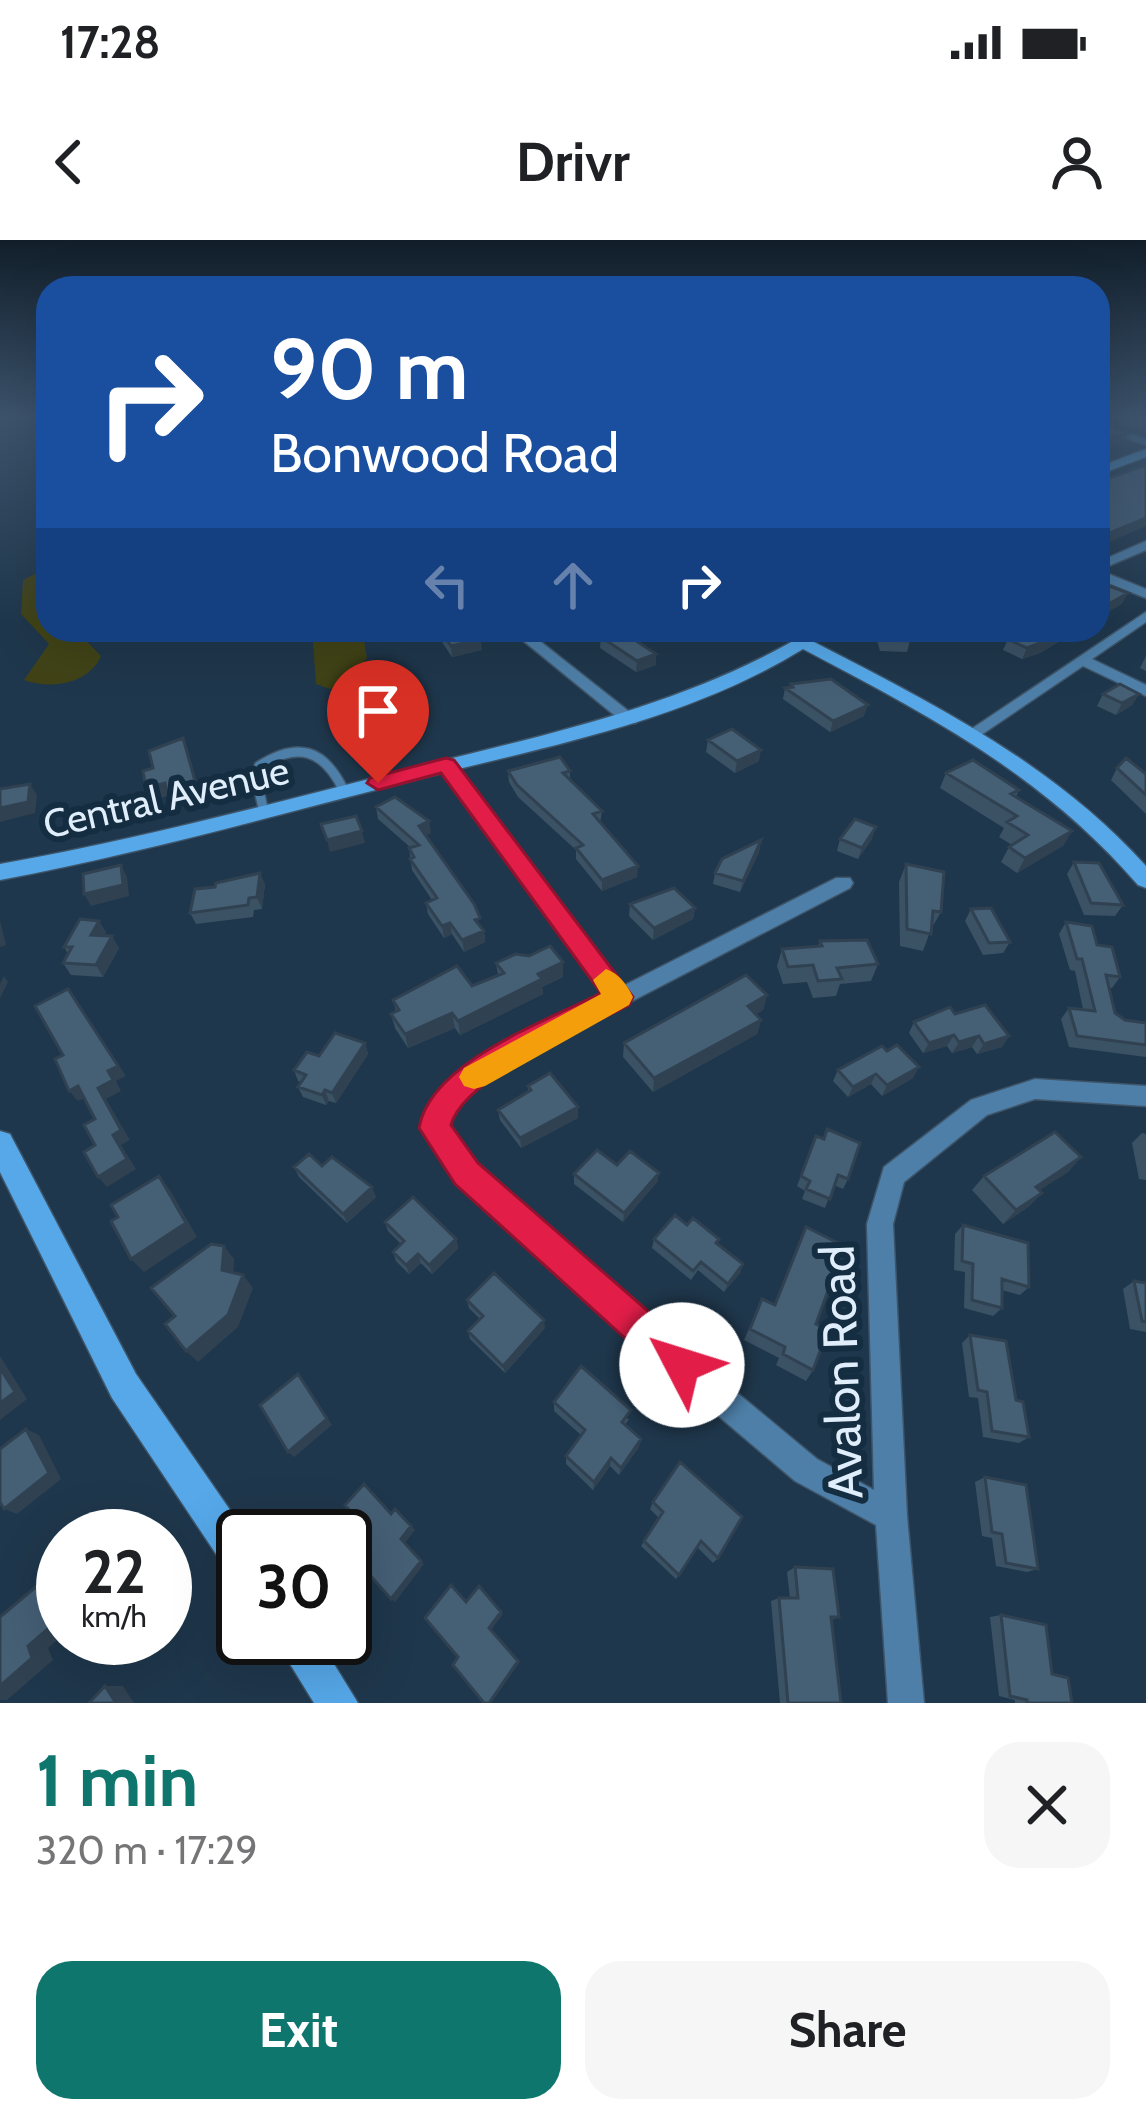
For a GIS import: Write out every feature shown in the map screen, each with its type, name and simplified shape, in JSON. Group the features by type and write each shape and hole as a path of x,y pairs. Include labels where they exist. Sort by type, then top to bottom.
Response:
{"main road":[{"name":"Central Avenue","path":"0,872 630,720 680,704 806,642"},
{"path":"803,644 972,734 1078,806 1114,839 1146,880"},
{"path":"0,1143 124,1386 216,1522"},
{"path":"312,1665 338,1703"}],"street":[{"path":"1110,564 1146,545"},
{"path":"1110,577 1146,594"},
{"path":"1110,640 1146,616"},
{"path":"532,642 630,720"},
{"path":"972,734 1107,642"},
{"path":"1081,659 1146,691"},
{"path":"446,765 620,997"},
{"path":"843,883 497,1060 453,1092 437,1114 435,1128 466,1173 620,1313 806,1470 891,1516"},
{"name":"Avalon Road","path":"906,1703 891,1516 880,1224 893,1175 979,1107 1036,1088 1146,1096"}],"lane":[{"path":"264,812 256,778 259,766 289,751 311,749 323,755 344,791"}],"shaded area":[{"path":"36,574 36,630 21,614 23,580"},
{"path":"88,642 101,656 78,679 45,684 24,680 49,644"},
{"path":"313,642 364,642 367,658 350,686 330,689 316,684"}],"building":[{"path":"1110,486 1146,486 1146,518 1110,533"},
{"path":"1110,586 1128,593 1110,603"},
{"path":"608,642 638,642 656,654 637,661"},
{"path":"831,679 868,705 833,721 785,688 793,687 791,684"},
{"path":"1120,684 1139,694 1122,703 1103,694"},
{"path":"382,714 386,724 403,721 409,737 369,747 360,718"},
{"path":"732,729 761,750 737,761 708,740"},
{"path":"183,738 195,781 167,793 165,783 146,788 143,771 153,768 149,751"},
{"path":"560,757 570,771 563,773 602,811 593,814 638,866 602,880 576,848 583,845 517,785 508,771"},
{"path":"1126,758 1146,774 1146,795 1117,768"},
{"path":"973,760 1019,790 1011,794 1072,831 1025,858 1009,847 1028,835 1007,822 1017,816 946,773"},
{"path":"30,784 28,802 0,808 0,789"},
{"path":"395,797 429,821 419,826 474,904 480,918 475,920 484,931 462,940 450,923 442,926 426,903 437,898 410,859 414,857 409,848 419,845 376,807"},
{"path":"356,816 362,831 327,840 321,824"},
{"path":"855,819 876,827 862,848 840,839"},
{"path":"761,840 743,881 715,873 722,859"},
{"path":"1074,862 1099,863 1123,905 1091,903"},
{"path":"906,864 944,872 941,912 933,911 931,934 907,929"},
{"path":"121,865 123,885 84,894 83,874"},
{"path":"260,873 257,897 249,898 248,905 190,913 195,889"},
{"path":"674,888 695,908 654,928 630,904"},
{"path":"991,908 1010,942 989,943 971,909"},
{"path":"80,919 99,921 91,935 112,936 96,965 63,963 72,947 64,947"},
{"path":"1066,922 1092,926 1097,945 1112,947 1120,977 1106,975 1115,1013 1146,1023 1146,1045 1077,1036 1069,1008 1095,1011 1082,959 1077,959"},
{"path":"867,940 878,964 837,968 842,979 818,981 813,965 788,967 782,949 822,946 820,941"},
{"path":"550,946 563,962 538,974 542,979 458,1021 452,1013 405,1034 391,1014 399,1010 393,1000 457,966 472,986 504,973 496,963"},
{"path":"746,975 767,995 748,1006 761,1020 654,1078 624,1043"},
{"path":"68,989 118,1066 108,1071 113,1080 98,1088 121,1130 113,1135 127,1159 98,1177 84,1152 95,1145 84,1125 95,1119 78,1086 69,1091 55,1059 63,1055 35,1006"},
{"path":"985,1005 1009,1036 984,1044 979,1036 959,1042 954,1035 929,1043 914,1022 950,1007 955,1014"},
{"path":"335,1033 365,1043 332,1093 325,1090 322,1095 298,1087 306,1075 294,1070 307,1052 319,1056"},
{"path":"897,1045 919,1067 887,1085 876,1074 853,1087 838,1070 882,1046 887,1051"},
{"path":"550,1073 578,1107 520,1138 498,1110"},
{"path":"827,1129 860,1143 848,1179 838,1175 830,1199 806,1189 810,1181 801,1176 816,1136 824,1139"},
{"path":"1055,1132 1081,1157 1036,1187 1042,1193 1016,1210 984,1176"},
{"path":"597,1150 617,1165 630,1151 659,1173 624,1213 574,1174"},
{"path":"309,1154 322,1166 332,1157 372,1187 343,1214 294,1167"},
{"path":"159,1176 186,1223 131,1259 111,1221 118,1217 111,1205"},
{"path":"413,1197 456,1239 429,1265 418,1254 406,1265 393,1252 404,1241 385,1222"},
{"path":"675,1215 687,1225 693,1218 743,1264 728,1284 701,1262 693,1271 654,1239"},
{"path":"963,1225 1028,1243 1029,1287 1002,1279 1002,1308 972,1300 973,1264 962,1261"},
{"path":"806,1227 844,1246 816,1324 828,1330 813,1370 783,1354 785,1347 750,1329 762,1299 775,1305"},
{"path":"211,1244 224,1246 222,1270 243,1275 228,1315 186,1351 165,1324 175,1316 151,1288"},
{"path":"494,1273 544,1320 503,1366 468,1331 483,1316 467,1300"},
{"path":"1134,1281 1146,1283 1146,1322 1142,1321"},
{"path":"970,1335 1006,1341 1016,1400 1023,1402 1029,1437 992,1431 987,1392 978,1390"},
{"path":"581,1366 631,1410 622,1422 641,1439 621,1468 611,1458 594,1482 566,1456 585,1430 554,1402"},
{"path":"0,1368 15,1392 0,1403"},
{"path":"298,1374 327,1419 288,1452 260,1405"},
{"path":"26,1429 49,1473 4,1509 0,1449"},
{"path":"680,1462 742,1517 718,1558 701,1541 679,1575 644,1541 663,1512 653,1502"},
{"path":"985,1477 1026,1485 1038,1569 1006,1563 1002,1534 992,1532"},
{"path":"364,1484 391,1514 395,1509 411,1526 401,1539 421,1561 391,1599 372,1577 372,1509 345,1505"},
{"path":"795,1567 833,1569 839,1617 831,1617 841,1703 788,1703 779,1598 798,1598"},
{"path":"451,1585 466,1602 479,1586 501,1612 489,1628 518,1661 489,1703 484,1703 453,1665 458,1657 425,1618"},
{"path":"36,1587 36,1639 28,1646 32,1658 0,1686 0,1617"},
{"path":"1001,1615 1046,1625 1052,1674 1068,1678 1072,1703 1027,1703 1010,1696"},
{"path":"105,1686 116,1703 89,1703"}],"slow traffic":[{"path":"474,1077 497,1060 620,997 606,980"}],"route":[{"path":"378,783 446,765 620,997 497,1060 453,1092 437,1114 435,1128 466,1173 682,1365"}]}
